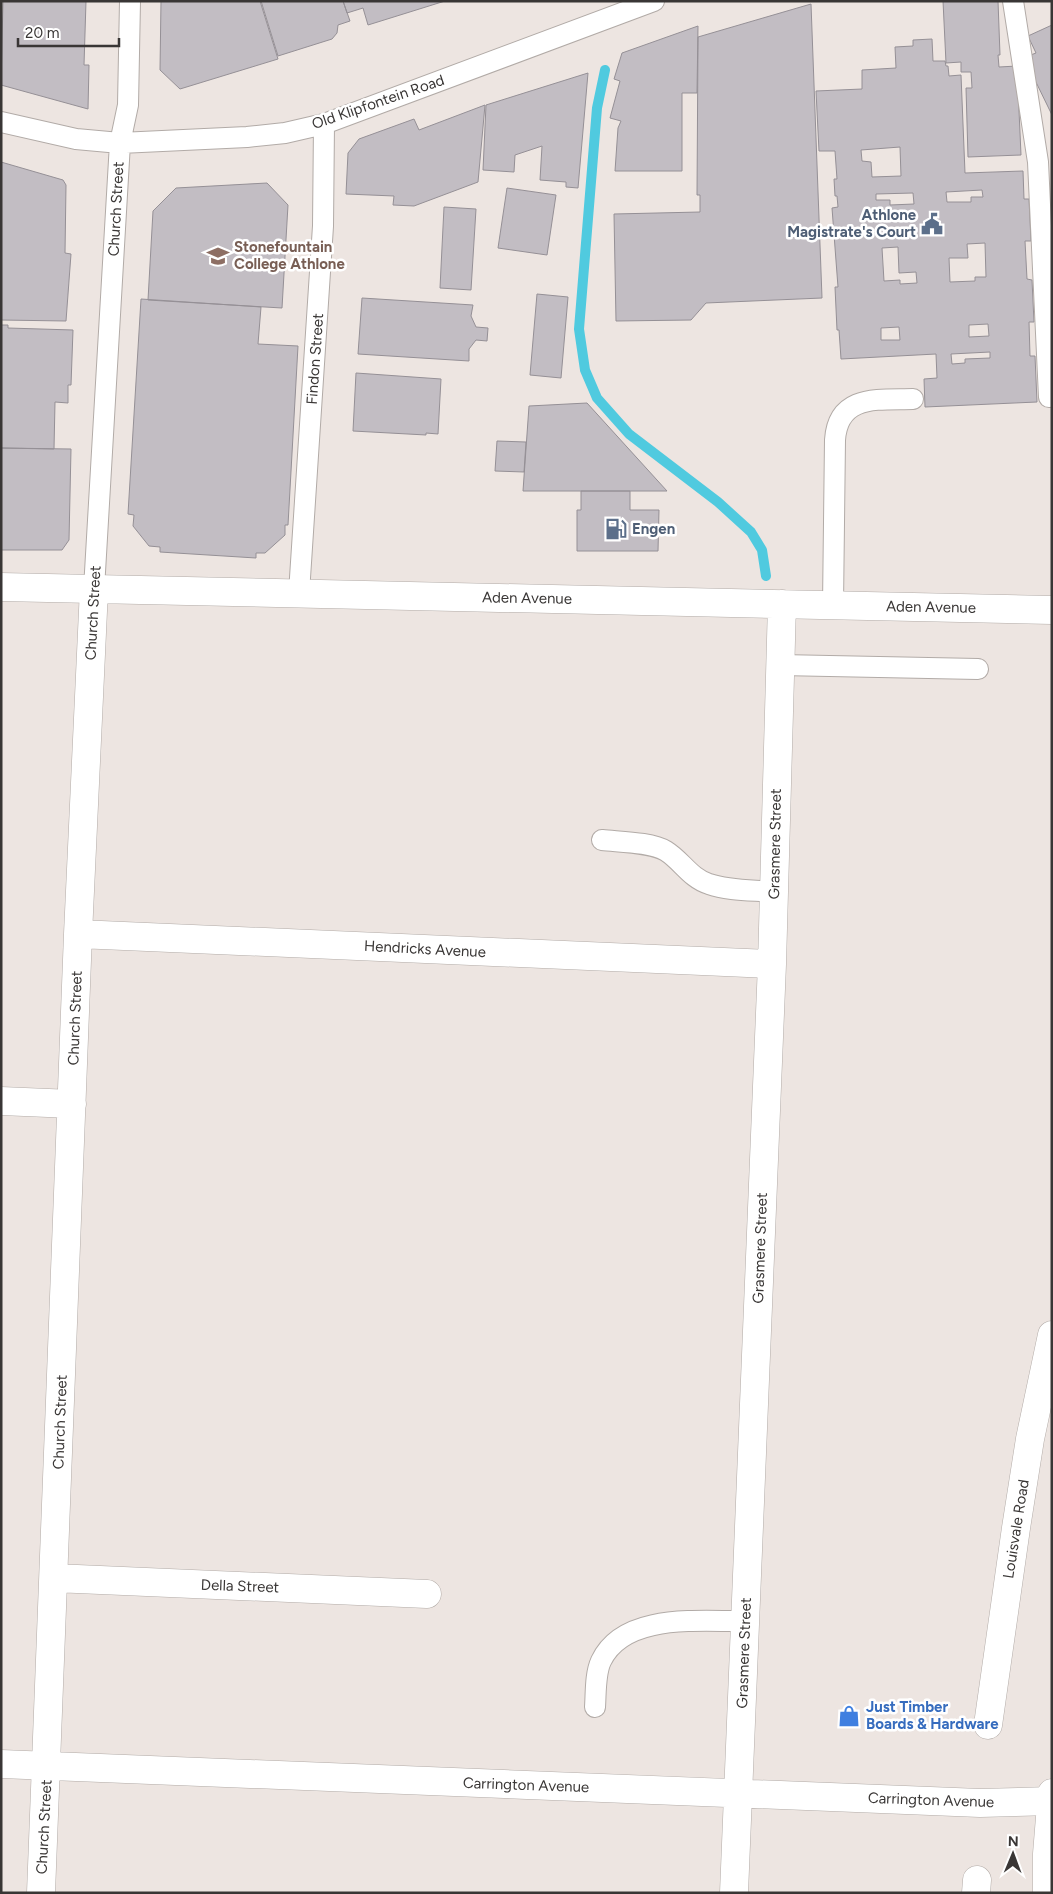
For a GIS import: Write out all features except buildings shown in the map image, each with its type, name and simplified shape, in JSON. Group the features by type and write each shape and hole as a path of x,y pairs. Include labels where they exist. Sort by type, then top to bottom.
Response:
{"street":[{"name":"Aden Avenue","path":"1,587 782,604 1051,617"},
{"name":"Church Street","path":"41,1893 78,934 94,589"},
{"name":"Grasmere Street","path":"734,1893 772,964 782,604"},
{"name":"Hendricks Avenue","path":"78,934 772,964"},
{"path":"1,1101 72,1104"},
{"name":"Louisvale Road","path":"988,1724 1030,1439 1052,1335"},
{"name":"Della Street","path":"54,1578 427,1594"},
{"name":"Carrington Avenue","path":"1,1764 980,1803 1051,1798"},
{"path":"1047,1893 1051,1798"}],"lane":[{"name":"Church Street","path":"94,589 120,143 128,105 130,1"},
{"name":"Old Klipfontein Road","path":"1,122 76,139 120,143 246,137 284,133 324,124 654,1"},
{"path":"1013,1 1038,162 1049,397"},
{"name":"Findon Street","path":"299,593 323,226 324,124"},
{"path":"833,606 835,440 839,421 844,413 855,404 868,400 913,399"},
{"path":"780,665 978,669"},
{"path":"602,840 652,846 664,850 675,857 691,874 708,884 774,892"},
{"path":"595,1707 601,1662 612,1646 630,1632 664,1622 745,1621"}],"waterway":[{"path":"605,70 597,108 579,329 585,370 597,398 629,434 718,502 751,532 762,550 766,576"}],"place":[{"name":"Athlone Magistrate's Court","path":"932,224"},
{"name":"Stonefountain College Athlone","path":"218,256"},
{"name":"Engen","path":"616,529"},
{"name":"Just Timber Boards & Hardware","path":"849,1716"}]}
